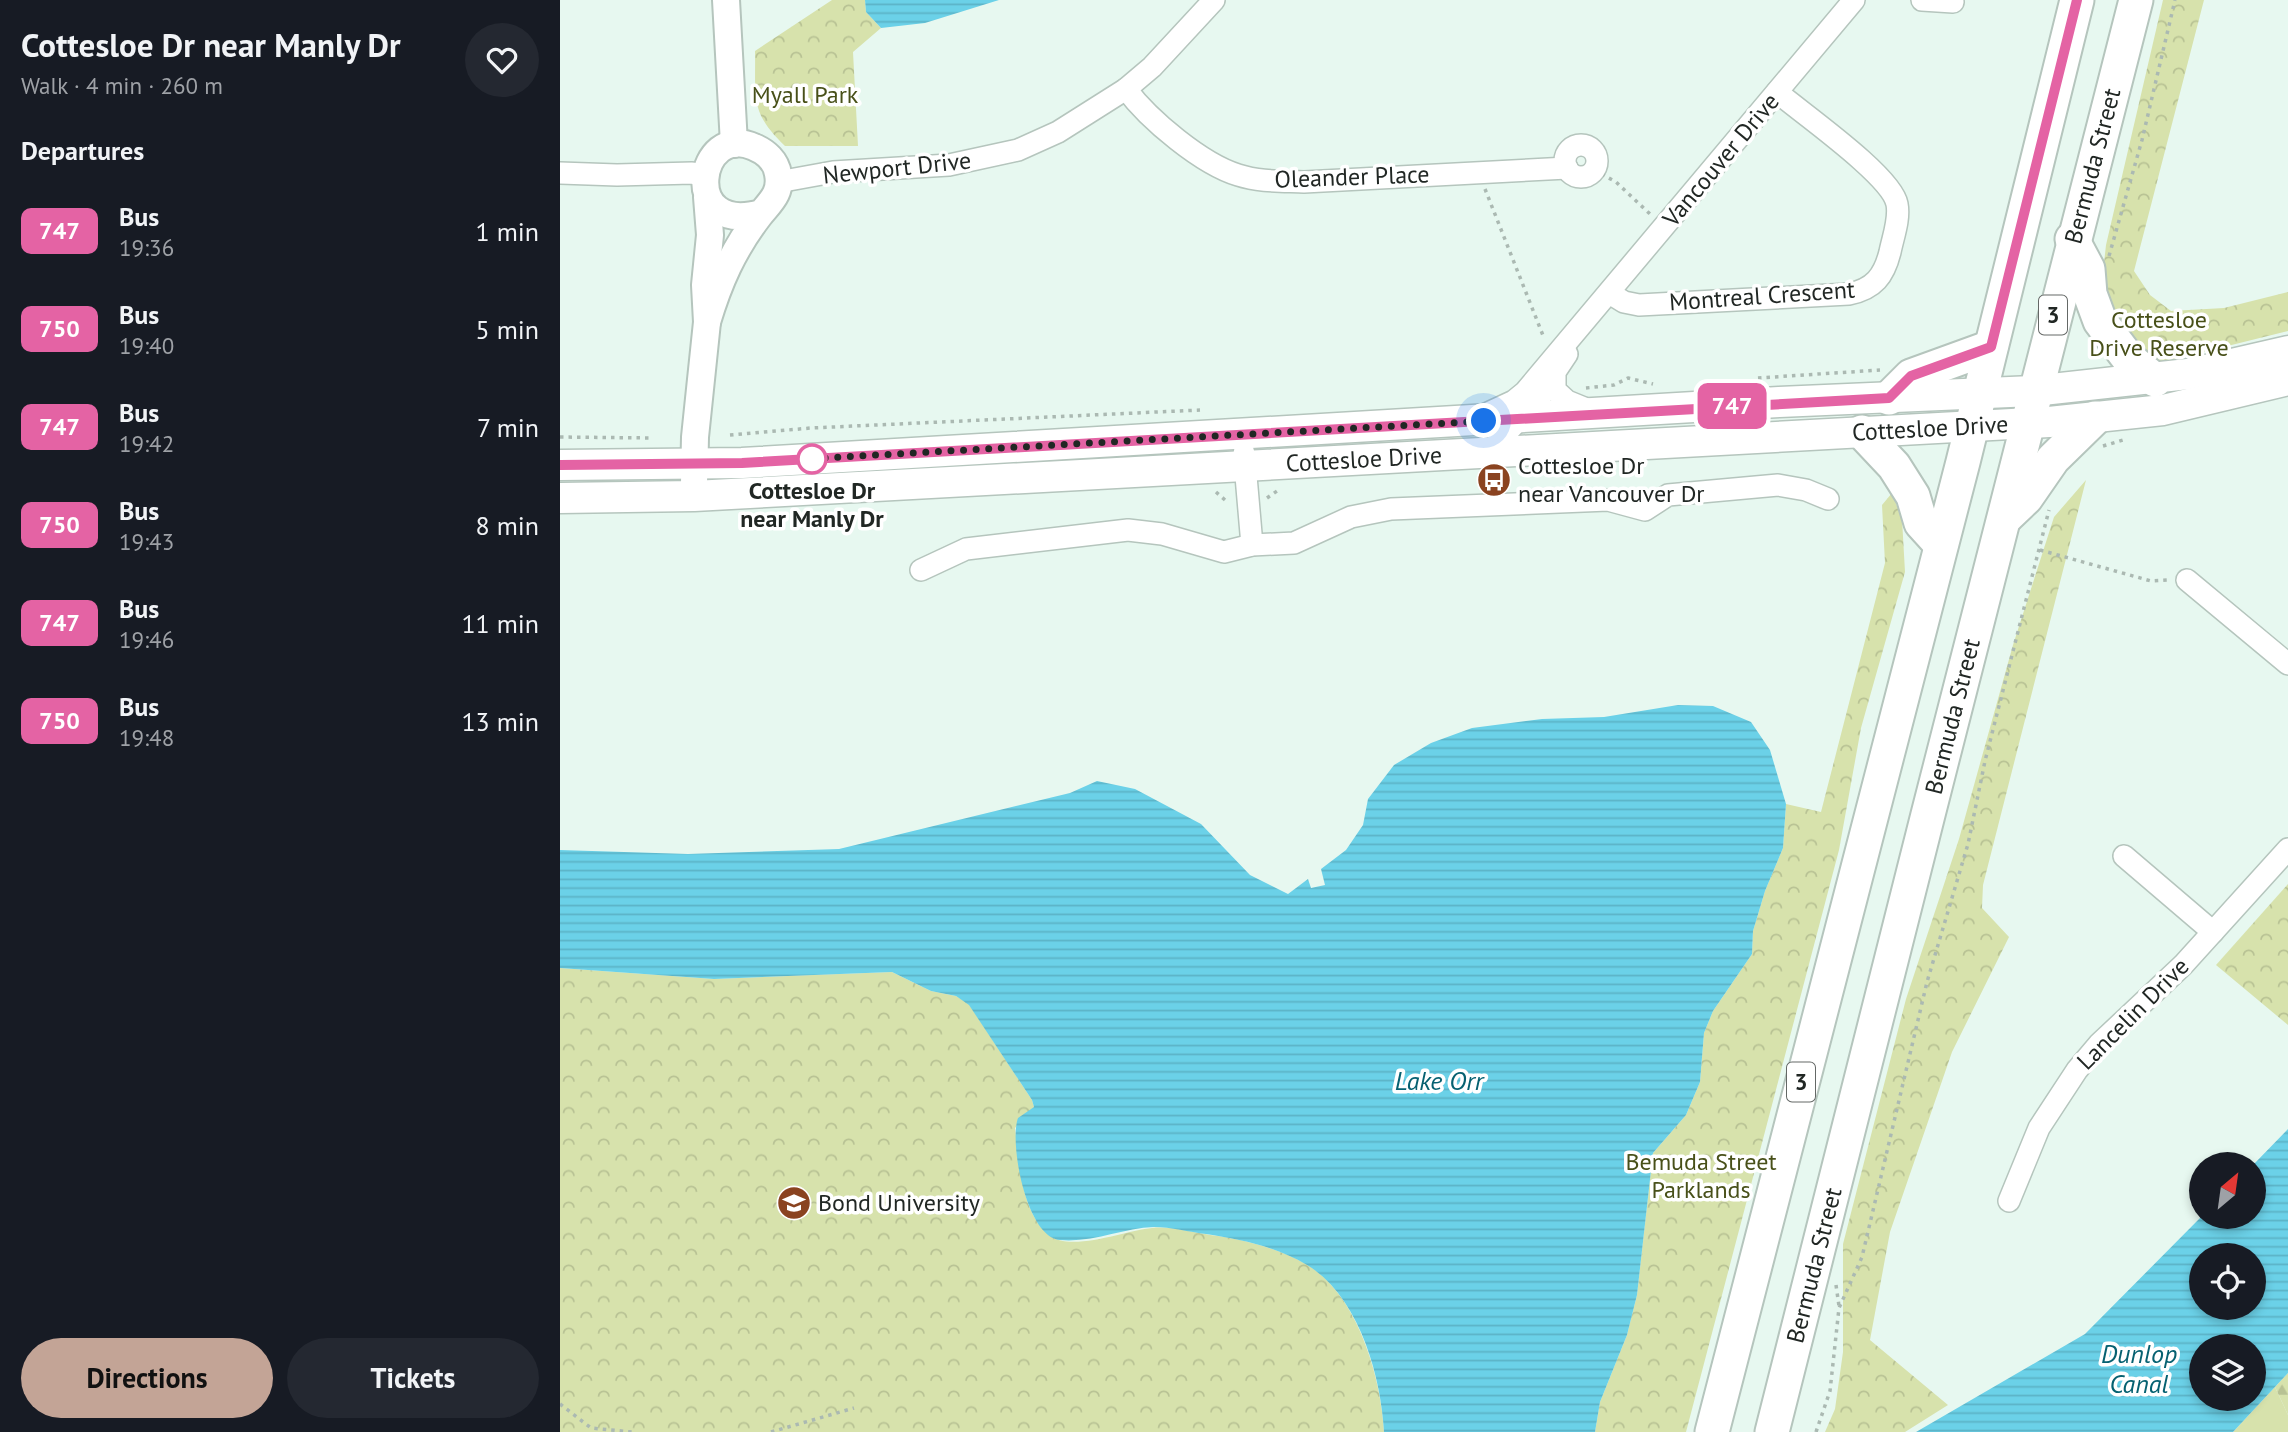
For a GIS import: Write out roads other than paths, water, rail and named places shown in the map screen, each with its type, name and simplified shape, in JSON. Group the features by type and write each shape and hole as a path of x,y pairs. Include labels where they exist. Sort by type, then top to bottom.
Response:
{"main road":[{"name":"3","path":"1712,1432 1941,545 2077,0"},
{"name":"Bermuda Street","path":"1772,1432 2033,391 2136,0"},
{"path":"2072,239 2088,269 2090,294 2100,321 2129,358 2155,380"},
{"path":"1888,384 1991,347"},
{"name":"Cottesloe Drive","path":"560,465 695,465 1602,414 1888,384 1979,394 2033,391 2155,380 2288,351"},
{"name":"Cottesloe Drive","path":"560,498 694,496 2025,423 2095,418 2193,405 2288,380"},
{"path":"2001,521 2026,498 2053,459 2095,418"},
{"path":"1863,432 1903,479 1921,523 1941,545"}],"street":[{"path":"726,0 734,144"},
{"name":"Newport Drive","path":"778,183 833,172 979,161 1018,150 1058,132 1126,89 1152,68 1214,0"},
{"name":"Vancouver Drive","path":"1465,422 1518,399 1557,362 1854,0"},
{"path":"1922,0 1953,2"},
{"name":"Oleander Place","path":"1126,89 1138,105 1214,165 1238,175 1264,181 1304,182 1567,168 1567,154 1581,145 1595,154 1594,170"},
{"name":"Montreal Crescent","path":"1611,294 1625,302 1639,304 1849,294 1862,292 1882,275 1897,222 1895,196 1879,176 1777,92"},
{"path":"694,496 698,398 707,322 705,285 710,235 706,186 714,155 734,144 749,145 763,151 773,162 778,183 772,203 761,213 737,246 721,276 707,322"},
{"path":"560,173 692,173 706,186 721,213 741,219 761,213"},
{"path":"1557,362 1555,390 1562,398 1602,414"},
{"name":"Vancouver Drive","path":"1489,452 1545,391 1557,362"},
{"path":"1242,435 1252,545"},
{"path":"921,570 966,549 1129,530 1163,534 1224,552 1252,545 1293,542 1351,517 1391,509 1608,500 1646,510 1668,495 1778,485 1806,490 1829,499"},
{"path":"2187,580 2288,664"},
{"name":"Lancelin Drive","path":"2009,1201 2039,1128 2077,1070 2213,932 2288,849"},
{"path":"2124,856 2213,932"}],"water":[{"path":"865,0 999,0 925,23 881,28 866,12"},
{"name":"Lake Orr","path":"1678,705 1713,706 1751,722 1770,750 1786,804 1783,848 1765,891 1753,931 1752,954 1713,1011 1704,1033 1700,1082 1686,1115 1653,1153 1637,1295 1627,1335 1600,1402 1595,1432 1384,1432 1378,1387 1364,1339 1341,1296 1307,1265 1283,1253 1232,1238 1167,1228 1142,1228 1072,1240 1060,1240 1048,1235 1029,1206 1018,1166 1018,1118 1034,1107 1032,1100 969,1005 956,996 931,991 892,972 714,979 560,968 560,850 688,854 839,849 1070,793 1097,781 1135,789 1201,824 1250,875 1288,894 1308,879 1311,888 1325,885 1321,869 1346,850 1363,825 1368,799 1394,765 1431,743 1472,728 1542,719 1604,717"},
{"name":"Dunlop Canal","path":"2288,1129 2288,1373 2266,1397 2266,1334 2189,1334 2189,1411 2253,1411 2233,1432 1916,1432 2085,1334 2189,1229 2266,1229 2266,1152"}],"place":[{"name":"Cottesloe Dr near Manly Dr","path":"812,459"},
{"name":"Cottesloe Dr near Vancouver Dr","path":"1494,480"},
{"name":"Bond University","path":"794,1203"}],"park label":[{"name":"Myall Park","path":"805,95"},
{"name":"Cottesloe Drive Reserve","path":"2159,334"},
{"name":"Bemuda Street Parklands","path":"1701,1176"}]}
